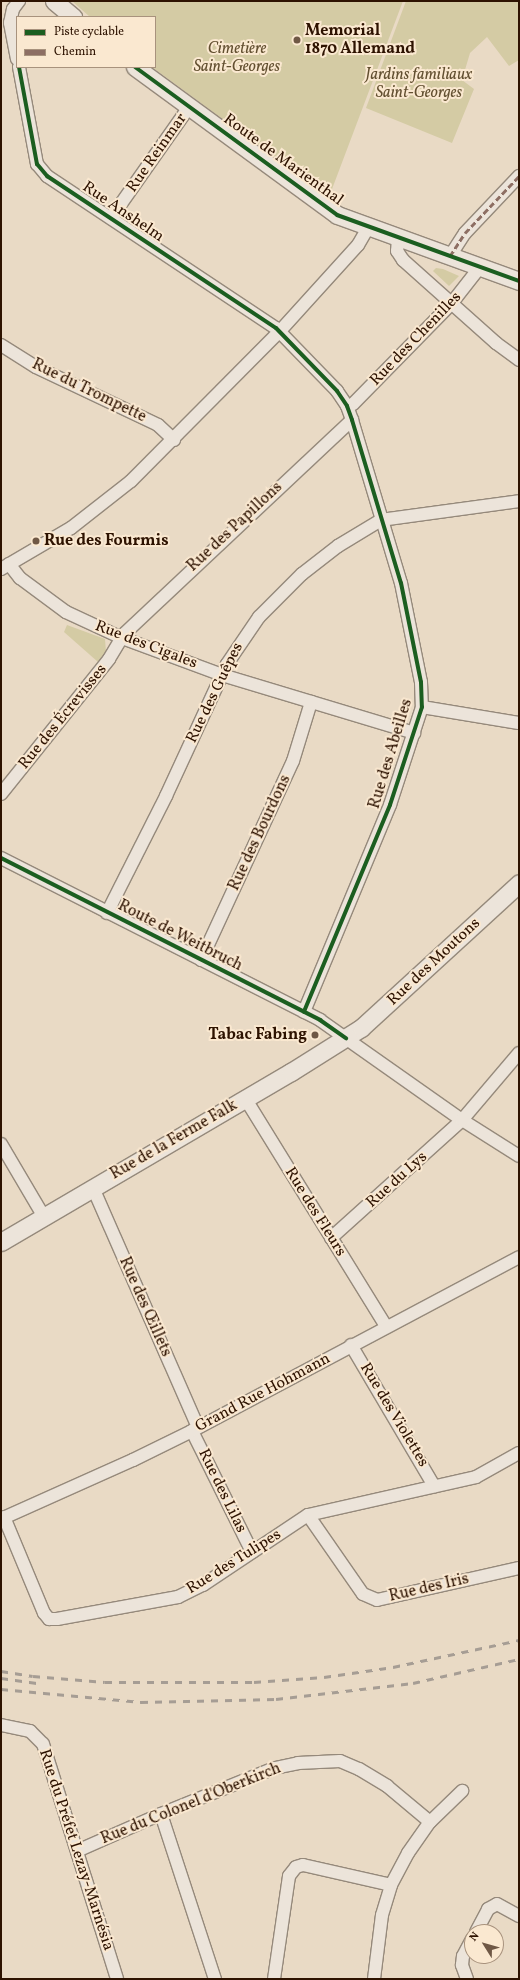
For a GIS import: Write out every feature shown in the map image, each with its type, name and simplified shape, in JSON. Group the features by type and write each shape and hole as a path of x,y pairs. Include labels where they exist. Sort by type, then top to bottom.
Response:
{"street":[{"path":"16,54 10,22 13,9 19,1"},
{"path":"54,1 72,16"},
{"name":"Rue Anshelm","path":"18,68 37,164 47,176 280,331"},
{"name":"Route de Marienthal","path":"136,68 327,209 368,228 519,281"},
{"name":"Rue Reinmar","path":"111,218 189,107"},
{"path":"450,256 465,233 519,176"},
{"path":"3,567 71,528 102,505 174,440 280,331 358,245 368,228"},
{"path":"398,238 396,251 403,260 451,304 519,360"},
{"name":"Rue des Chenilles","path":"347,406 353,404 451,304 480,267"},
{"name":"Rue des Abeilles","path":"280,331 337,391 347,406 401,583 421,682 422,707 390,805 304,1012"},
{"name":"Rue du Trompette","path":"1,346 36,367 158,425 174,440"},
{"name":"Rue des Papillons","path":"122,638 201,559 352,420"},
{"path":"381,520 519,501"},
{"name":"Rue des Guêpes","path":"107,913 166,796 222,675 239,642 258,617 302,574 338,546 381,520"},
{"name":"Rue des Cigales","path":"3,567 66,612 122,638 222,675 414,732"},
{"name":"Rue des Écrevisses","path":"1,794 109,659 122,638"},
{"name":"Rue des Bourdons","path":"201,960 293,761 311,702"},
{"path":"422,707 519,723"},
{"name":"Route de Weitbruch","path":"1,858 304,1012 346,1038 462,1120 519,1156"},
{"name":"Rue des Moutons","path":"346,1038 361,1028 516,890"},
{"name":"Rue de la Ferme Falk","path":"1,1242 346,1038"},
{"name":"Rue du Lys","path":"331,1238 462,1120 519,1053"},
{"name":"Rue des Fleurs","path":"245,1098 385,1325"},
{"path":"1,1144 44,1217"},
{"name":"Rue des Œillets","path":"93,1188 195,1429"},
{"name":"Grand Rue Hohmann","path":"3,1518 133,1460 195,1429 351,1345 385,1325 519,1257"},
{"name":"Rue des Violettes","path":"351,1345 434,1486"},
{"name":"Rue des Lilas","path":"195,1429 252,1552"},
{"name":"Rue des Tulipes","path":"3,1518 44,1613 49,1619 178,1597 203,1584 308,1515 476,1477 519,1453"},
{"name":"Rue des Iris","path":"308,1515 363,1594 377,1600 519,1568"},
{"name":"Rue du Préfet Lezay-Marnésia","path":"1,1725 30,1731 40,1738 78,1851 117,1979"},
{"name":"Rue du Colonel d'Oberkirch","path":"78,1851 161,1814 275,1768 298,1763 340,1761 387,1786 430,1822"},
{"path":"374,1979 382,1915 391,1885 408,1853 430,1822 462,1791"},
{"path":"161,1814 215,1979"},
{"path":"274,1979 289,1876 296,1867 303,1865 391,1885"},
{"path":"480,1924 488,1909 497,1904 519,1916"},
{"path":"464,1954 462,1964 468,1979"}],"green space":[{"name":"Cimetière Saint-Georges","path":"72,1 403,1 329,197 153,68 156,68 156,16 89,16"},
{"name":"Jardins familiaux Saint-Georges","path":"406,1 519,1 519,60 509,66 487,37 470,53 462,80 474,89 452,143 366,108"},
{"path":"436,268 443,269 459,276 449,286 433,271"},
{"path":"67,625 105,639 106,652 98,662 64,632"}],"railway":[{"path":"1,1671 33,1676 105,1682 254,1682 324,1677 393,1667 519,1640"},
{"path":"1,1689 141,1702 276,1699 413,1683 519,1659"},
{"path":"1,1678 37,1683"}],"marked path":[{"path":"450,256 465,233 519,176"}],"cycle path":[{"path":"19,68 37,164 47,176 276,328 337,391 347,406 352,420 401,583 421,682 422,707 390,805 304,1012"},
{"path":"136,68 337,215 519,281"},
{"path":"1,858 320,1020 346,1038"}],"place":[{"name":"Memorial 1870 Allemand","path":"297,40"},
{"name":"Rue des Fourmis","path":"36,541"},
{"name":"Tabac Fabing","path":"315,1035"}]}
